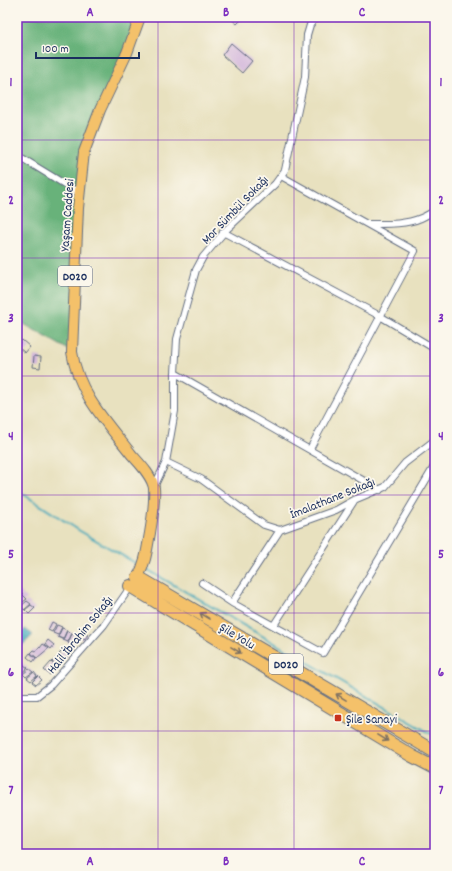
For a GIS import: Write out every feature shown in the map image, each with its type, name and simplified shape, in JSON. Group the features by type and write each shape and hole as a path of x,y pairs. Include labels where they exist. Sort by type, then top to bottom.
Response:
{"highway":[{"name":"Şile Yolu","path":"138,577 435,752"},
{"name":"Şile Yolu","path":"130,586 412,756 435,768"},
{"path":"412,756 435,773"}],"main road":[{"name":"Yaşam Caddesi","path":"140,17 127,53 88,138 84,152 78,208 72,352 74,365 82,388 96,409 147,472 154,487"},
{"path":"138,577 144,565 152,520 154,487"}],"street":[{"name":"Mor Sümbül Sokağı","path":"154,487 166,462 175,411 177,340 196,270 203,257 224,232 274,184 285,170 305,77 307,35 310,25 316,17"},
{"path":"17,155 80,193"},
{"path":"281,176 415,251 310,449"},
{"path":"366,224 386,224 408,221 421,218 435,211"},
{"path":"224,232 380,316 435,349"},
{"path":"175,373 380,490"},
{"name":"İmalathane Sokağı","path":"166,462 201,479 264,525 280,530 336,510 355,499 380,490 385,487 405,463 435,440"},
{"path":"202,583 232,603 323,653 435,466 435,452"},
{"path":"274,625 355,499"},
{"path":"232,603 280,530"},
{"name":"Halil İbrahim Sokağı","path":"17,693 22,696 37,696 51,685 104,625 130,586 138,577"}],"green space":[{"path":"17,17 139,17 84,152 72,352 17,320"}],"water":[{"path":"25,629 32,634 32,636 19,648 17,646 17,637"}],"building":[{"path":"229,17 244,17 237,24"},
{"path":"231,43 252,61 242,73 222,55"},
{"path":"22,340 30,347 25,353 17,346"},
{"path":"34,356 41,357 40,368 33,367"},
{"path":"19,591 23,594 17,600 17,593"},
{"path":"23,595 27,599 20,604 17,601"},
{"path":"27,601 31,604 24,610 21,606"},
{"path":"31,605 35,608 29,614 25,610"},
{"path":"52,622 56,624 52,632 48,630"},
{"path":"57,625 62,627 58,635 53,633"},
{"path":"62,628 67,630 63,639 58,637"},
{"path":"67,631 72,633 68,642 63,640"},
{"path":"80,633 88,635 84,640 78,637"},
{"path":"72,634 77,636 73,645 68,643"},
{"path":"48,640 54,645 51,649 45,644"},
{"path":"43,644 49,648 37,658 31,653 34,650 36,651 39,647 40,648"},
{"path":"62,651 68,655 65,659 59,654"},
{"path":"30,653 36,658 33,662 27,657"},
{"path":"59,655 64,660 58,667 52,662"},
{"path":"20,661 24,664 17,670 17,663"},
{"path":"51,662 57,667 50,675 44,670"},
{"path":"24,665 28,668 22,673 18,670"},
{"path":"29,669 33,672 26,677 23,674"},
{"path":"34,672 37,676 31,681 27,678"},
{"path":"38,676 42,680 36,685 32,682"}],"waterway":[{"path":"17,490 80,531 137,564"},
{"path":"148,570 435,736"}],"place":[{"name":"Şile Sanayi","path":"338,718"}]}
